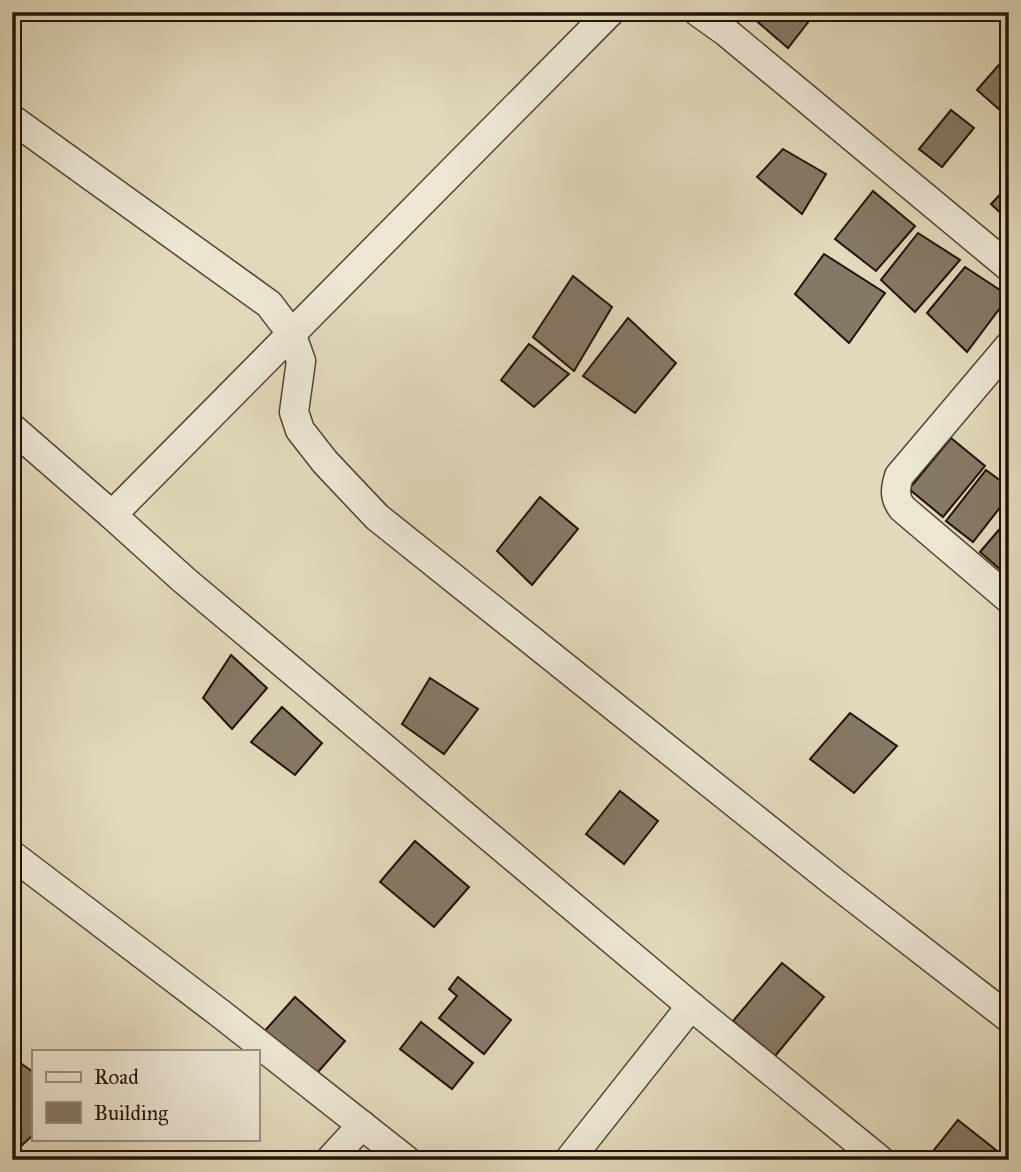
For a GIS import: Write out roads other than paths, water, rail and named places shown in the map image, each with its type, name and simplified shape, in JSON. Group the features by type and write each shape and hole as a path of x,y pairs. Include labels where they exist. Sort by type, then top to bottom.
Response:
{"street":[{"path":"112,515 610,12"},
{"path":"698,12 1009,267"},
{"path":"12,120 269,304 291,333 301,360 294,412 300,430 325,462 377,517 835,883 1009,1018"},
{"path":"1009,346 899,476 895,489 896,499 902,508 1009,598"},
{"path":"12,428 195,589 691,1006 880,1160"},
{"path":"12,855 221,1014 406,1160"},
{"path":"569,1160 691,1006"},
{"path":"330,1160 362,1125"}]}
